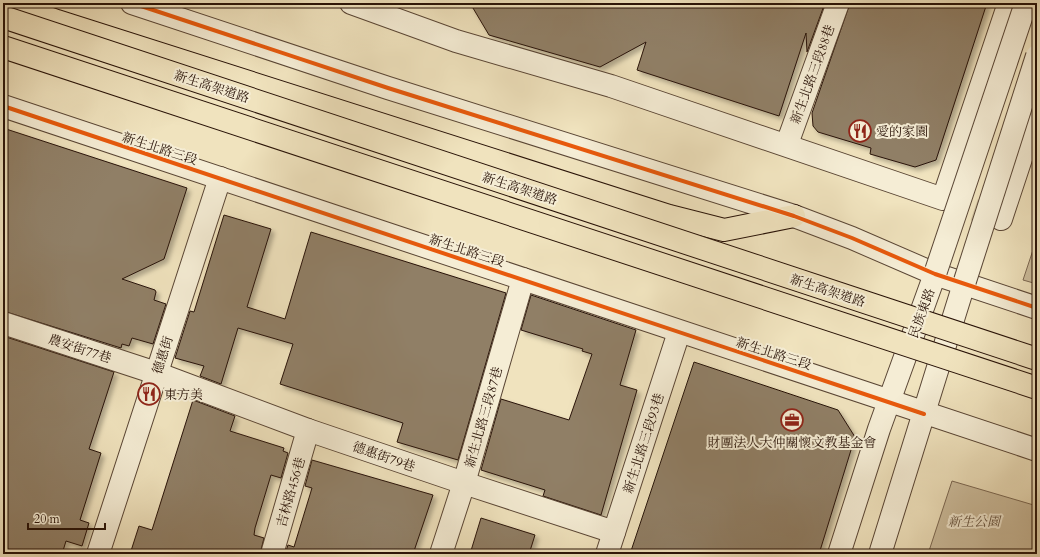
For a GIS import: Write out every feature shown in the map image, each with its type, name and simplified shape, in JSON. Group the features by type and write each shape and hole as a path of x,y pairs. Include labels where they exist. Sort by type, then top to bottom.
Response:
{"highway":[{"path":"7,3 72,26 670,216 724,230 794,216"},
{"name":"新生高架道路","path":"3,17 1037,359"},
{"path":"3,47 1037,388"}],"street":[{"path":"132,3 388,88 794,216 852,238 935,274 1037,308"},
{"path":"352,3 456,41 611,86 787,144 943,199 1009,3"},
{"name":"新生北路三段88巷","path":"787,144 838,3"},
{"name":"民族東路","path":"839,554 889,401 935,274 1026,3"},
{"path":"880,554 1037,56"},
{"name":"新生北路三段","path":"3,106 889,401 924,414 1037,450"},
{"path":"1001,219 1037,110"},
{"name":"德惠街","path":"98,554 220,178"},
{"name":"新生北路三段87巷","path":"441,554 464,484 522,279"},
{"name":"農安街77巷","path":"3,323 156,372"},
{"name":"新生北路三段93巷","path":"607,554 679,332"},
{"name":"德惠街79巷","path":"156,372 308,430 464,484 614,532"},
{"name":"吉林路456巷","path":"272,554 308,430"}],"green space":[{"path":"1037,238 1037,284 1023,280"},
{"name":"新生公園","path":"952,481 1037,506 1037,554 928,554"}],"building":[{"path":"470,3 825,3 807,52 806,33 779,116 637,70 646,42 600,67 489,35"},
{"path":"850,3 987,3 936,160 915,167 870,154 871,148 818,132 813,126 812,113"},
{"path":"3,128 187,188 164,259 122,279 155,290 154,300 166,304 153,344 132,338 129,346 122,344 121,348 3,311"},
{"path":"224,215 271,229 247,307 285,319 311,232 506,293 458,460 397,442 403,423 280,384 293,344 238,328 221,384 200,376 204,366 175,358 190,311 194,312"},
{"path":"531,295 636,330 620,385 637,390 601,515 543,496 545,490 481,470 501,399 569,420 592,354 582,351 583,349 521,330"},
{"path":"3,336 114,372 89,449 101,453 80,520 89,523 82,546 66,541 62,554 3,554"},
{"path":"694,362 838,410 855,437 819,554 630,554"},
{"path":"193,400 235,416 230,431 284,448 283,451 288,453 281,478 271,475 255,528 254,535 264,538 260,554 130,554 139,526 152,530"},
{"path":"312,460 433,495 413,554 285,554 288,545 294,547 312,488 305,486"},
{"path":"481,518 535,535 529,554 470,554"}],"tunnel":[{"path":"943,199 1001,219"}],"cycle path":[{"path":"132,3 388,88 794,216 852,238 935,274 1037,308"},
{"path":"3,106 924,414"}],"place":[{"name":"愛的家園","path":"860,131"},
{"name":"東方美","path":"149,394"},
{"name":"財團法人大仲關懷文教基金會","path":"792,420"}]}
